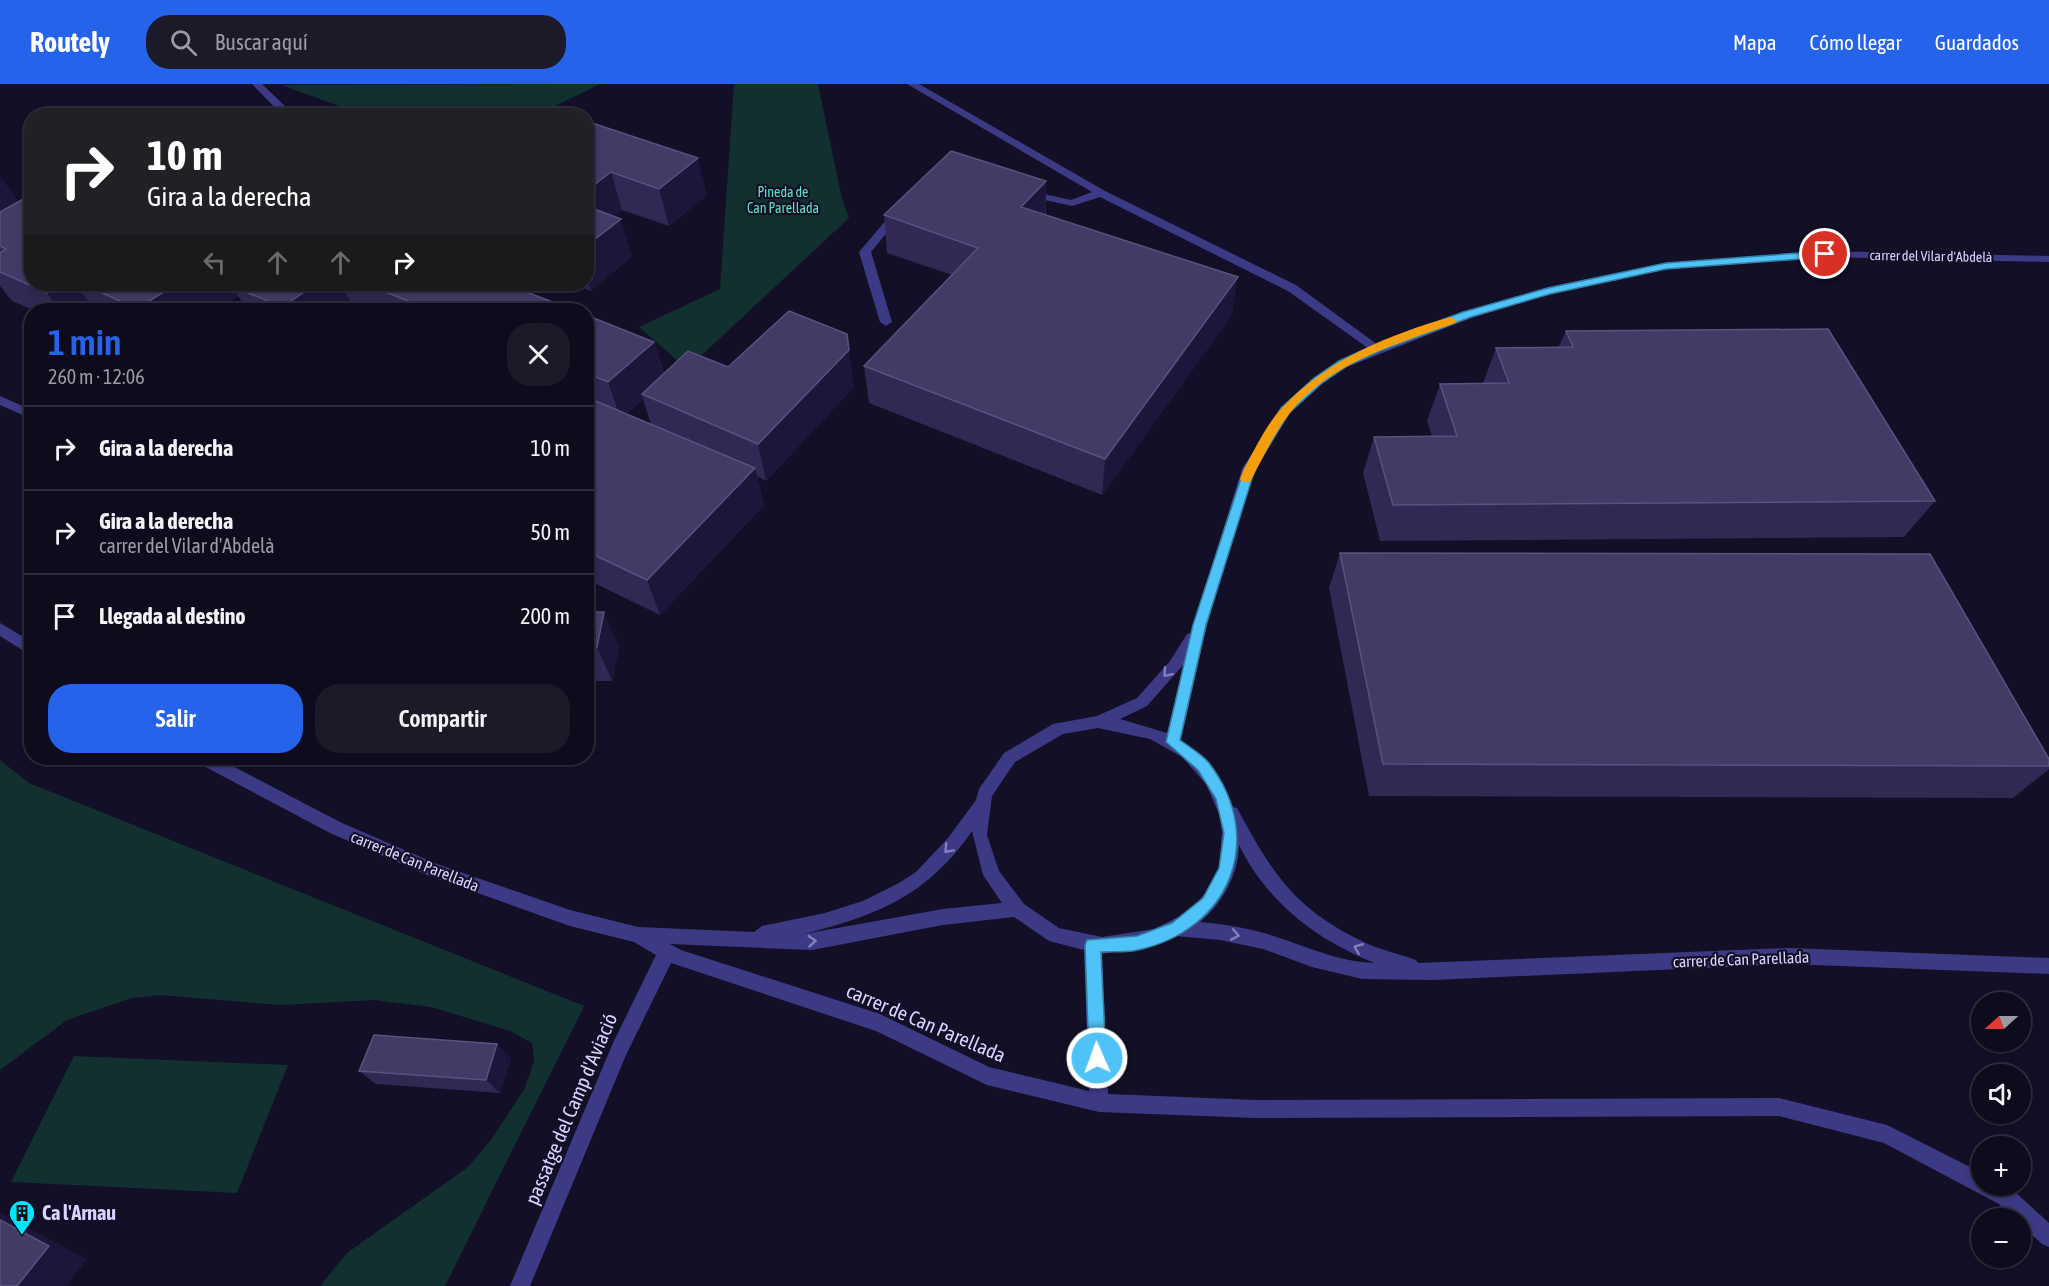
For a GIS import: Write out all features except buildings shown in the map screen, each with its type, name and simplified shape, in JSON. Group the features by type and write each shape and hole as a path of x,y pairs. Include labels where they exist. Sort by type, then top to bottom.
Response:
{"street":[{"path":"257,84 281,108"},
{"path":"912,84 1101,193 1292,288 1376,348"},
{"path":"1014,190 1072,203 1101,193"},
{"path":"886,322 865,252 903,207"},
{"name":"carrer del Vilar d'Abdelà","path":"1173,742 1200,625 1250,469 1285,411 1326,375 1343,364 1376,348 1467,315 1548,291 1666,266 1825,254 2049,259"},
{"path":"0,400 24,411"},
{"name":"carrer del Vilar d'Abdelà","path":"1098,722 1142,702 1175,665 1200,625"},
{"path":"0,629 24,645"},
{"path":"1098,722 1059,728 1025,744 998,770 982,802 978,839 990,876 1014,909 1050,933 1093,945 1137,943 1178,928 1208,903 1227,869 1231,833 1223,798"},
{"name":"carrer de Can Parellada","path":"1098,722 1137,727 1173,742 1203,766 1257,862 1294,909 1345,942 1392,962 1433,972"},
{"name":"carrer de Can Parellada","path":"217,765 336,828 433,870 570,918 638,935 812,942 943,916 1014,909"},
{"name":"carrer de Can Parellada","path":"732,939 797,928 868,907 923,877 958,838 982,802"},
{"name":"carrer de Can Parellada","path":"1178,928 1220,932 1263,941 1312,959 1362,971 1433,972 1789,956 2049,966"},
{"name":"carrer de Can Parellada","path":"638,935 667,952 880,1023 987,1076 1099,1103 1256,1109 1779,1107 1887,1134 1971,1178"},
{"path":"1093,945 1099,1103"},
{"name":"passatge del Camp d'Aviació","path":"520,1286 619,1048 667,952"},
{"name":"carrer de Can Parellada","path":"2004,1196 2049,1237"}],"green space":[{"path":"600,84 551,108 345,108 281,85"},
{"name":"Pineda de Can Parellada","path":"734,84 818,84 842,199 849,218 687,369 639,327 720,289"},
{"path":"0,760 29,783 584,1006 445,1286 320,1286 347,1253 468,1167 491,1140 525,1088 534,1061 532,1043 510,1031 431,1007 374,1000 280,1005 161,995 132,998 67,1020 0,1070"},
{"path":"74,1056 288,1065 237,1193 11,1182"}],"slow traffic":[{"path":"1246,479 1285,411 1318,381 1343,364 1376,348 1451,321"}],"place":[{"name":"Ca l'Arnau","path":"22,1236"}],"route":[{"path":"1097,1058 1093,945 1137,943 1178,928 1208,903 1227,869 1231,833 1223,798 1203,766 1173,742 1200,625 1250,469 1285,411 1318,381 1343,364 1376,348 1467,315 1548,291 1666,266 1825,254"}]}
